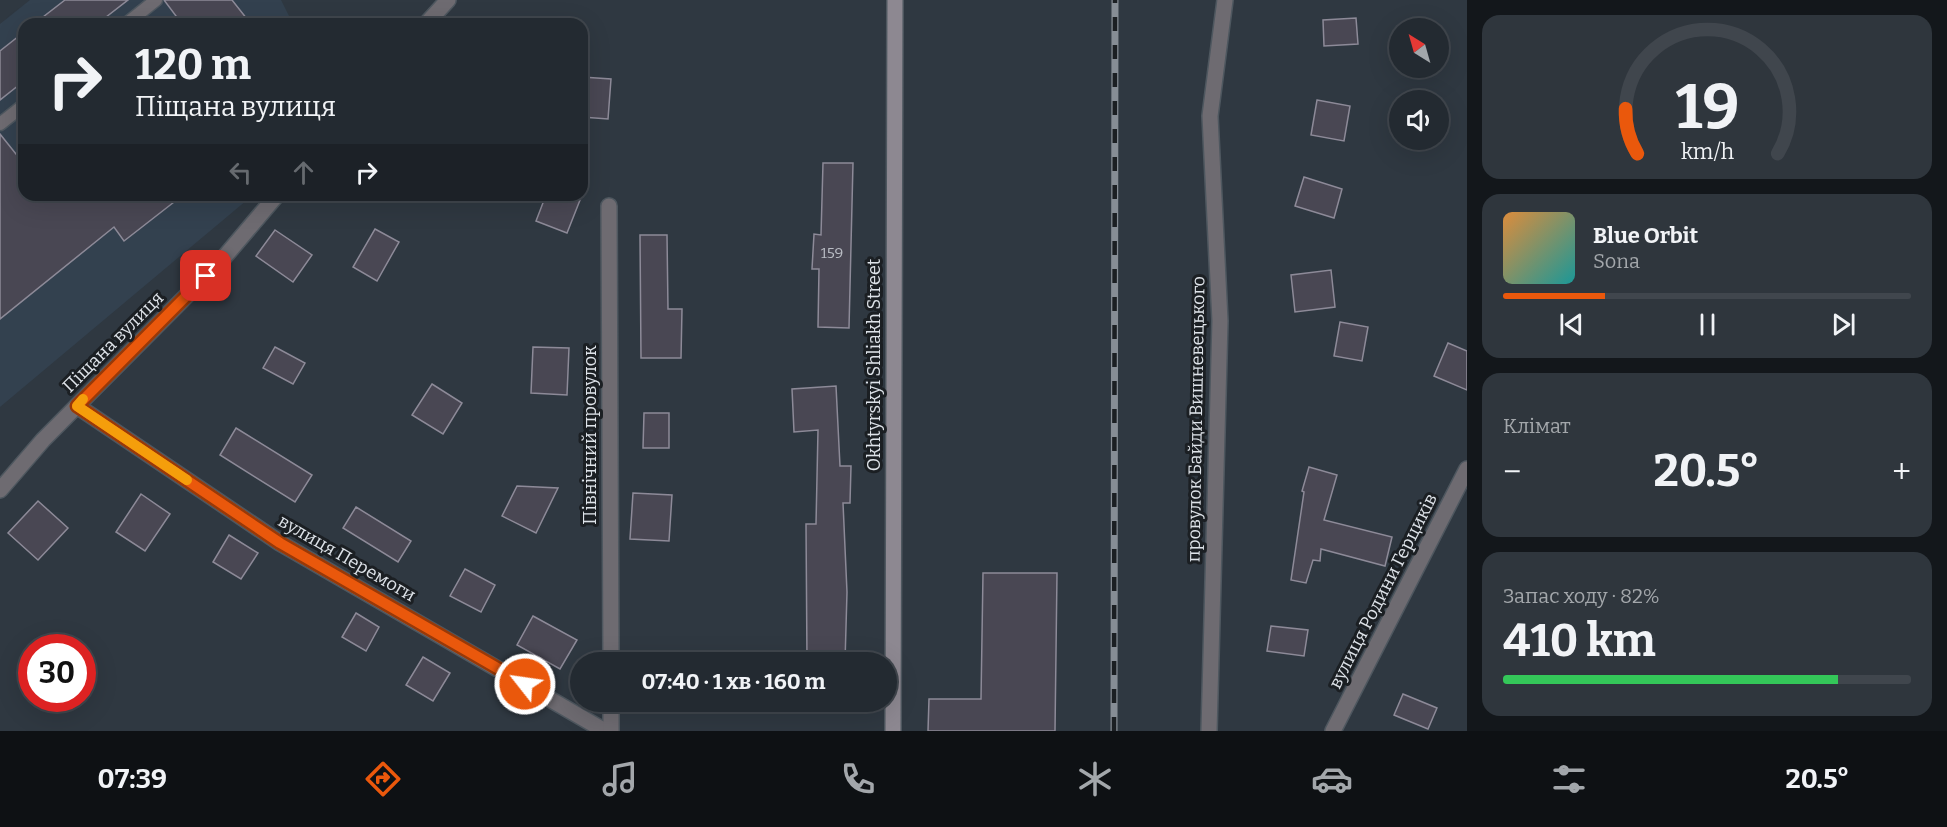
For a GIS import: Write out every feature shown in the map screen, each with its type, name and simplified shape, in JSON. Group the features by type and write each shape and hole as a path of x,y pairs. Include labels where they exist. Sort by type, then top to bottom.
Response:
{"main road":[{"name":"Okhtyrskyi Shliakh Street","path":"893,731 895,0"}],"street":[{"path":"432,18 448,0"},
{"name":"провулок Байди Вишневецького","path":"1209,731 1220,321 1210,116 1225,0"},
{"name":"Піщана вулиця","path":"0,490 77,406 221,261 272,201"},
{"name":"Північний провулок","path":"609,206 611,652"},
{"name":"вулиця Перемоги","path":"77,406 280,543 605,731"},
{"name":"вулиця Родини Герциків","path":"1333,731 1467,469"},
{"path":"611,712 611,731"}],"lane":[{"path":"134,18 156,0"},
{"path":"0,124 18,110"}],"shaded area":[{"path":"30,0 281,0 290,18 18,18 18,201 246,201 0,407 0,24"}],"building":[{"path":"65,0 128,0 105,18 42,18"},
{"path":"164,0 232,0 246,18 178,18"},
{"path":"1356,18 1358,44 1324,46 1323,20"},
{"path":"18,37 18,86 0,100 0,51"},
{"path":"588,77 611,79 608,119 588,117"},
{"path":"1317,100 1350,106 1344,141 1311,135"},
{"path":"0,134 18,156 18,201 175,201 124,241 114,227 0,319"},
{"path":"823,163 853,163 849,328 818,327 819,269 812,269 814,234 821,235"},
{"path":"1304,177 1342,189 1334,218 1295,206"},
{"path":"544,201 580,201 567,233 536,221"},
{"path":"375,229 399,242 377,281 353,267"},
{"path":"275,230 312,255 293,282 256,256"},
{"path":"640,235 667,235 668,309 682,309 681,358 641,358"},
{"path":"1331,270 1335,307 1295,312 1291,275"},
{"path":"1340,322 1368,327 1362,361 1334,356"},
{"path":"1448,343 1467,351 1467,390 1434,376"},
{"path":"275,347 305,363 293,384 263,368"},
{"path":"533,347 569,348 567,395 531,393"},
{"path":"432,384 462,403 443,434 412,415"},
{"path":"836,386 840,466 851,466 850,503 843,503 847,592 845,652 807,652 806,524 816,524 818,430 794,432 792,389"},
{"path":"644,413 669,413 669,448 643,448"},
{"path":"236,428 312,475 295,502 220,455"},
{"path":"1309,467 1337,475 1324,520 1392,537 1385,566 1321,549 1320,561 1313,560 1306,583 1291,580 1304,492 1302,491"},
{"path":"517,486 558,488 536,533 502,516"},
{"path":"633,493 672,495 669,541 630,539"},
{"path":"141,494 170,514 145,551 116,532"},
{"path":"38,501 68,528 38,560 8,533"},
{"path":"356,507 411,541 398,562 343,528"},
{"path":"229,535 258,553 241,579 213,562"},
{"path":"465,569 495,585 481,612 450,596"},
{"path":"983,573 1057,573 1055,731 928,731 929,699 981,699"},
{"path":"356,613 379,627 366,651 342,637"},
{"path":"533,616 577,640 560,669 517,645"},
{"path":"1271,626 1308,630 1304,656 1267,651"},
{"path":"423,657 450,673 433,701 406,685"},
{"path":"1403,694 1437,708 1428,729 1394,715"}],"railway":[{"path":"1114,731 1115,0"}],"slow traffic":[{"path":"83,399 77,406 187,480"}],"route":[{"path":"206,276 77,406 280,543 525,684"}]}
